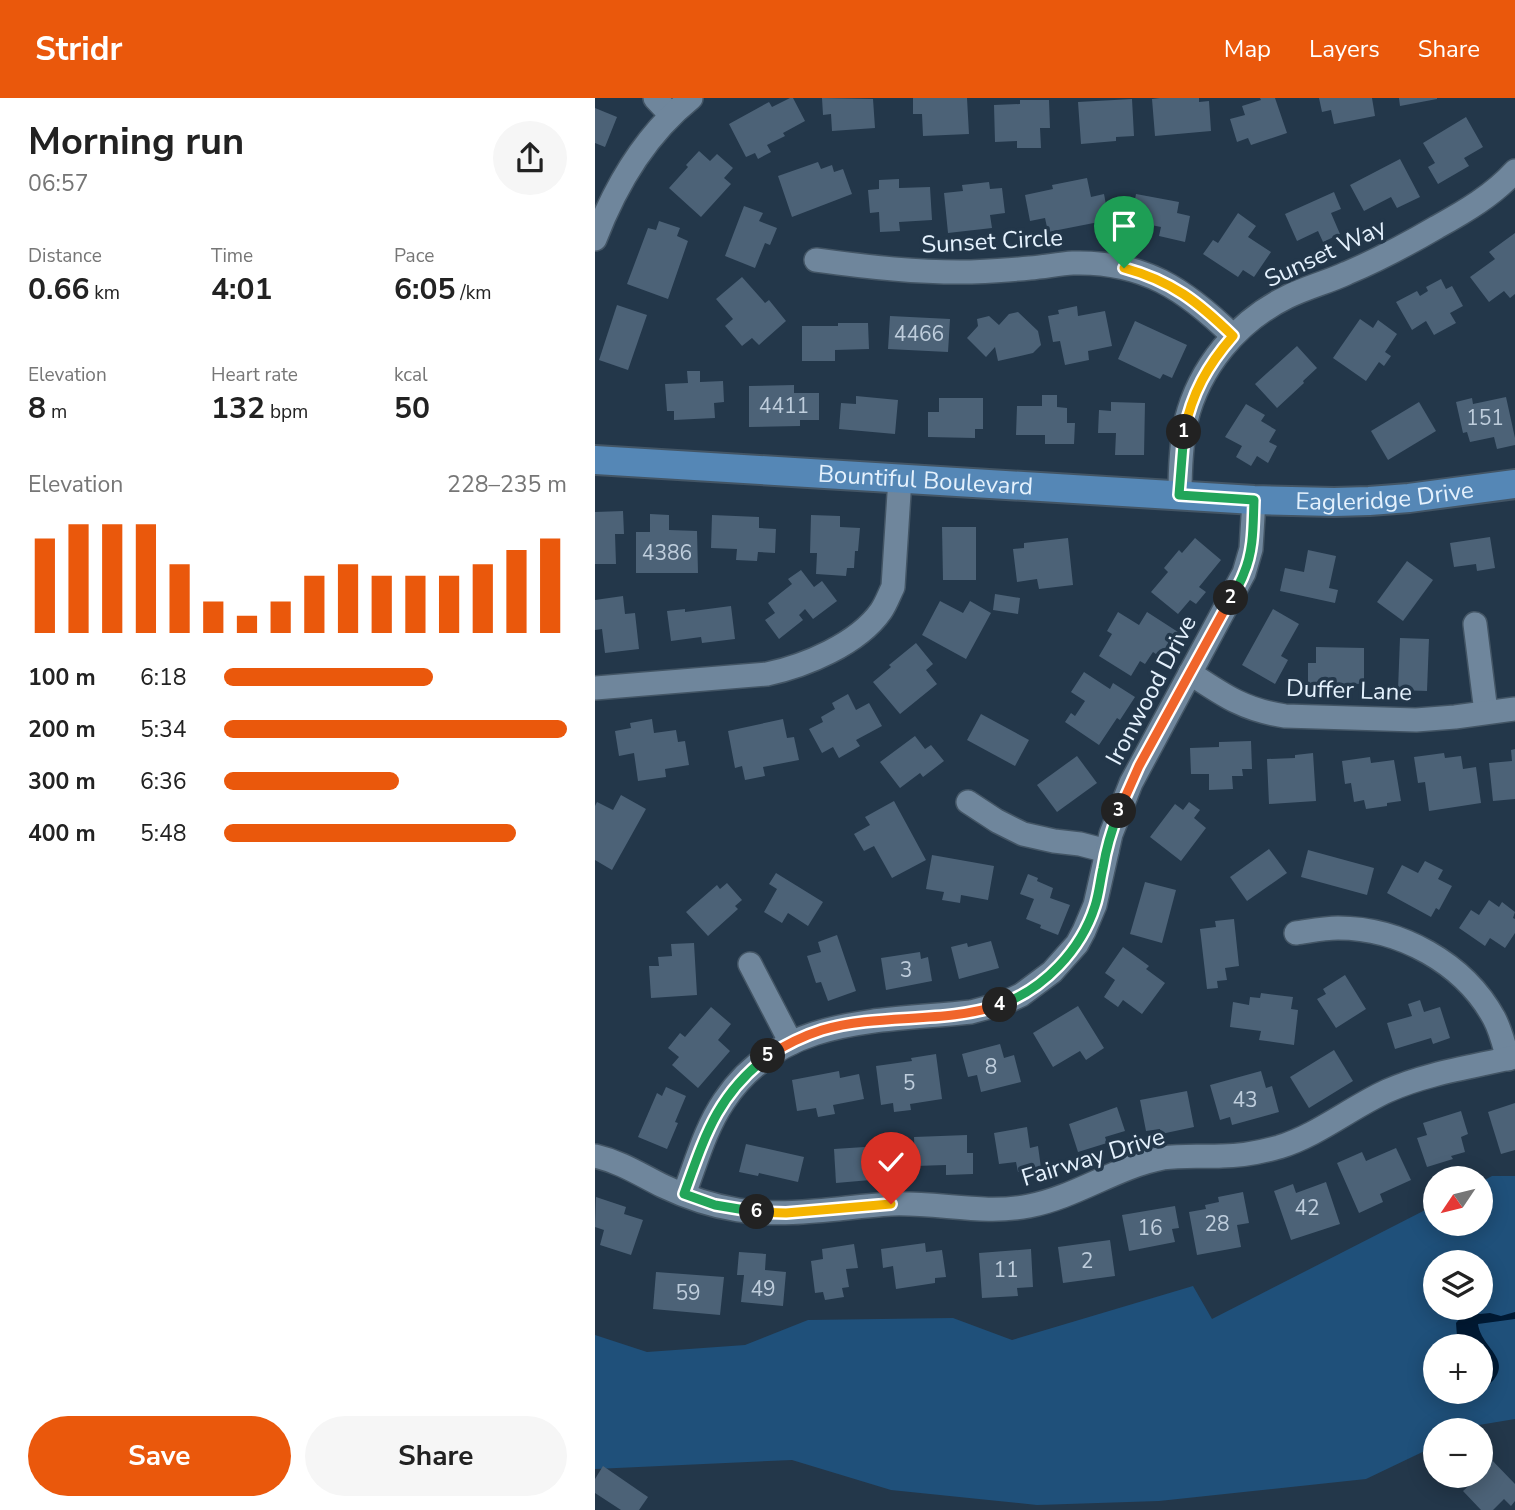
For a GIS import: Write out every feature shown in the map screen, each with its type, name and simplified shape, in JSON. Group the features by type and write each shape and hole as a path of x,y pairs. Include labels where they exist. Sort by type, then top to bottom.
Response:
{"main road":[{"name":"Bountiful Boulevard","path":"595,460 1254,500"},
{"name":"Eagleridge Drive","path":"1254,500 1369,501 1515,485"}],"street":[{"path":"655,98 671,115"},
{"path":"595,239 612,197 631,164 653,134 691,98"},
{"name":"Sunset Way","path":"1179,495 1184,435 1192,403 1207,369 1233,336 1248,322 1289,296 1381,257 1461,214 1484,200 1515,171"},
{"name":"Sunset Circle","path":"816,260 901,271 972,272 1071,263 1107,264 1142,273 1174,287 1203,308 1233,336"},
{"path":"595,688 767,674 809,662 852,637 880,613 893,587 900,478"},
{"name":"Ironwood Drive","path":"684,1194 723,1101 767,1056 805,1036 835,1027 971,1012 1004,1003 1021,995 1052,972 1077,944 1095,905 1117,817 1131,783 1244,573 1251,549 1254,500"},
{"path":"1475,624 1486,712"},
{"name":"Duffer Lane","path":"1190,673 1245,706 1285,716 1416,720 1515,709"},
{"path":"968,803 1023,834 1107,851"},
{"path":"1296,933 1335,928 1371,931 1389,935 1428,952 1460,975 1484,1002 1512,1058"},
{"path":"750,964 791,1043"},
{"name":"Fairway Drive","path":"595,1156 613,1160 662,1186 737,1210 770,1213 891,1204 991,1210 1028,1206 1057,1199 1119,1171 1161,1159 1241,1155 1278,1147 1309,1135 1390,1089 1429,1076 1512,1058"}],"shaded area":[{"path":"1493,1176 1515,1176 1515,1419 1493,1423 1493,1418 1423,1418 1423,1452 1366,1479 1159,1501 1037,1505 891,1490 792,1460 595,1469 595,1335 647,1352 745,1345 808,1320 953,1318 1012,1340 1193,1286 1212,1319 1423,1211 1423,1236 1493,1236"},
{"path":"1515,1312 1515,1319 1478,1324 1481,1334 1457,1334 1456,1323 1459,1320 1493,1320 1493,1314 1501,1316"},
{"path":"1493,1351 1498,1361 1497,1376 1493,1381"}],"building":[{"path":"793,98 805,121 767,145 771,152 758,159 755,153 746,157 729,124 769,102 772,107"},
{"path":"822,98 873,99 875,128 832,131 831,114 823,115"},
{"path":"913,98 967,98 969,134 923,136 922,114 913,114"},
{"path":"1199,98 1199,102 1209,101 1211,131 1155,136 1152,99"},
{"path":"1260,98 1275,98 1287,133 1251,145 1248,138 1237,142 1230,119 1245,115 1242,106 1261,100"},
{"path":"1319,98 1372,98 1375,116 1334,124 1331,110 1322,112"},
{"path":"1399,98 1437,98 1437,99 1400,106"},
{"path":"1132,99 1134,136 1116,137 1116,141 1081,144 1078,102"},
{"path":"1020,100 1049,100 1050,128 1040,128 1041,148 1017,148 1017,141 995,142 994,105 1020,104"},
{"path":"595,108 617,117 605,147 595,143"},
{"path":"1466,117 1483,147 1464,158 1469,166 1438,184 1428,167 1435,163 1423,143"},
{"path":"699,151 710,161 717,154 733,168 724,178 731,184 701,217 669,188"},
{"path":"1400,159 1420,197 1397,208 1391,197 1364,211 1350,185"},
{"path":"818,162 821,169 832,165 834,172 843,169 852,194 792,217 778,176"},
{"path":"1087,178 1091,197 1104,194 1109,220 1048,232 1045,218 1030,221 1025,195 1053,189 1052,185"},
{"path":"899,179 899,188 930,187 932,220 899,222 900,231 880,232 879,212 870,213 868,190 879,189 879,180"},
{"path":"989,182 990,189 1002,188 1005,213 990,215 992,228 948,233 944,193 963,191 962,185"},
{"path":"1334,192 1341,209 1331,213 1340,234 1323,242 1318,231 1297,241 1285,214"},
{"path":"1136,194 1179,202 1177,213 1190,216 1185,242 1159,236 1161,227 1131,221"},
{"path":"744,206 763,213 759,221 777,228 770,245 765,243 755,268 725,256"},
{"path":"1238,213 1256,226 1248,237 1271,252 1254,277 1243,270 1238,277 1203,254 1213,240 1218,243"},
{"path":"659,221 680,228 677,236 688,241 668,299 627,284 648,228 656,230"},
{"path":"1515,233 1515,294 1510,298 1504,291 1489,302 1470,277 1495,259 1489,252"},
{"path":"742,277 765,303 769,300 786,321 759,345 752,338 742,346 725,326 733,319 716,299"},
{"path":"1441,279 1446,289 1452,286 1463,306 1450,313 1456,323 1434,335 1426,321 1412,330 1396,302 1417,291 1420,296 1428,291 1426,287"},
{"path":"617,305 647,315 628,370 599,360"},
{"path":"1077,306 1078,316 1105,311 1112,346 1088,351 1089,360 1065,365 1060,341 1053,342 1048,316 1059,314 1058,310"},
{"path":"1018,312 1038,331 1041,345 1033,353 998,361 995,347 986,357 967,338 978,326 977,319 989,316 999,325 1009,314"},
{"path":"890,316 950,319 948,352 888,349"},
{"path":"1360,319 1373,328 1378,320 1397,334 1385,352 1391,356 1384,366 1379,362 1366,381 1333,358"},
{"path":"1135,321 1187,345 1172,378 1163,374 1160,379 1118,359"},
{"path":"838,323 868,323 869,349 835,350 835,361 802,361 802,326 838,326"},
{"path":"1297,346 1317,368 1277,408 1255,384"},
{"path":"687,371 700,371 700,382 723,381 724,402 714,403 715,418 674,420 674,411 667,411 665,384 688,383"},
{"path":"794,385 794,393 819,393 819,420 800,420 800,426 749,427 749,386"},
{"path":"1042,395 1057,395 1057,407 1067,408 1067,423 1075,423 1074,444 1045,444 1045,435 1016,435 1017,406 1042,406"},
{"path":"856,396 898,400 895,434 839,429 841,403 856,404"},
{"path":"1506,397 1515,445 1497,449 1494,437 1470,442 1467,432 1463,433 1456,402 1472,398 1473,404"},
{"path":"939,398 983,398 983,429 975,429 975,438 928,437 928,412 939,412"},
{"path":"1111,402 1145,403 1144,455 1115,455 1116,433 1098,433 1099,410 1111,411"},
{"path":"1419,402 1436,431 1388,460 1371,431"},
{"path":"1246,404 1265,415 1261,421 1276,430 1269,442 1277,446 1268,463 1257,456 1251,466 1236,457 1242,446 1225,437"},
{"path":"623,511 624,534 615,534 616,564 595,564 595,512"},
{"path":"650,514 669,515 669,530 697,531 698,573 636,573 636,532 650,532"},
{"path":"712,515 759,517 759,528 776,529 775,553 758,552 757,561 736,560 737,549 711,548"},
{"path":"811,515 840,516 840,527 860,528 854,568 847,568 846,576 816,574 817,553 810,553"},
{"path":"942,527 976,527 976,580 943,580"},
{"path":"1490,537 1495,568 1477,571 1476,564 1454,567 1450,543"},
{"path":"1068,538 1073,585 1039,589 1037,579 1017,582 1013,549 1024,548 1024,543"},
{"path":"1195,538 1221,560 1199,587 1206,592 1196,604 1190,600 1178,614 1151,592 1168,572 1164,568 1179,550 1182,553"},
{"path":"1308,550 1336,556 1329,588 1338,590 1335,603 1280,591 1285,568 1304,572"},
{"path":"1407,561 1433,580 1403,621 1377,602"},
{"path":"801,570 814,587 822,581 837,601 813,619 805,609 799,615 803,620 779,639 765,620 775,613 768,603 792,584 788,579"},
{"path":"995,594 1020,598 1018,614 993,610"},
{"path":"623,596 625,614 635,613 639,649 605,653 602,629 595,630 595,600"},
{"path":"940,601 963,613 970,601 991,613 966,659 922,635"},
{"path":"731,606 735,639 702,643 701,637 671,641 667,611 685,609 685,612"},
{"path":"1273,609 1299,624 1281,656 1288,660 1275,684 1242,665"},
{"path":"1118,612 1139,625 1147,612 1178,632 1162,658 1153,652 1145,664 1140,661 1131,676 1099,656 1112,634 1107,631"},
{"path":"1400,638 1429,639 1427,691 1398,690"},
{"path":"916,643 933,664 926,670 937,684 900,714 873,682"},
{"path":"1316,647 1364,648 1364,684 1308,683 1308,663 1316,663"},
{"path":"1084,672 1110,689 1113,683 1135,697 1099,745 1065,722 1071,713 1075,716 1085,701 1071,692"},
{"path":"848,694 856,710 869,703 882,726 856,740 860,746 839,758 833,747 822,753 809,729 823,722 821,717 835,709 832,703"},
{"path":"981,714 1029,740 1015,766 967,740"},
{"path":"652,719 654,733 676,730 678,742 685,741 689,765 665,769 666,777 638,781 634,753 619,756 615,731 631,728 630,723"},
{"path":"783,719 787,738 794,737 799,760 763,767 765,776 745,780 742,766 735,768 728,731"},
{"path":"915,736 925,749 931,745 944,761 923,777 920,773 900,788 880,762"},
{"path":"1251,741 1252,769 1242,769 1243,776 1232,776 1233,789 1209,790 1209,774 1191,774 1190,748 1219,747 1219,742"},
{"path":"1515,749 1515,799 1493,801 1489,763 1512,761 1511,750"},
{"path":"1313,753 1316,801 1269,804 1267,759 1295,758 1295,755"},
{"path":"1444,753 1445,758 1461,756 1463,769 1476,767 1481,803 1429,811 1425,782 1418,783 1414,757"},
{"path":"1077,756 1097,783 1057,812 1037,785"},
{"path":"1370,757 1371,763 1394,760 1401,801 1366,809 1364,800 1354,802 1351,783 1345,784 1342,761"},
{"path":"621,795 646,809 612,870 595,860 595,806 597,802 613,810"},
{"path":"894,801 926,860 892,878 874,846 864,851 854,834 870,825 865,817"},
{"path":"1189,802 1200,810 1194,818 1206,828 1181,861 1150,837 1175,804 1183,810"},
{"path":"1269,849 1287,873 1247,901 1230,877"},
{"path":"1308,850 1374,868 1367,895 1301,877"},
{"path":"932,855 994,866 988,900 961,895 960,903 942,900 944,892 926,889"},
{"path":"1425,861 1443,870 1438,879 1452,886 1439,910 1436,908 1431,917 1387,893 1402,865 1418,873"},
{"path":"776,873 823,902 808,926 788,913 782,923 764,912 777,889 769,884"},
{"path":"1028,874 1053,888 1050,898 1070,905 1058,935 1026,919 1034,899 1020,894"},
{"path":"1145,882 1176,890 1162,943 1130,934"},
{"path":"727,883 742,900 735,906 738,909 708,936 686,912 717,885 720,889"},
{"path":"1489,900 1499,907 1502,902 1515,912 1515,933 1505,948 1490,938 1485,946 1459,928 1471,910 1479,915"},
{"path":"1234,919 1239,966 1225,968 1227,980 1217,981 1218,988 1207,989 1200,929 1216,927 1215,921"},
{"path":"837,935 856,991 828,1001 821,982 816,983 807,956 821,952 818,942"},
{"path":"991,941 999,968 959,979 951,947 967,943 968,947"},
{"path":"694,943 697,995 651,998 649,966 659,966 658,957 672,956 671,944"},
{"path":"1123,947 1149,966 1146,969 1165,983 1142,1014 1123,1000 1118,1007 1104,997 1115,980 1105,973"},
{"path":"920,952 921,959 928,957 932,981 886,990 881,958"},
{"path":"1345,975 1366,1009 1336,1028 1317,999 1326,994 1323,989"},
{"path":"1261,993 1293,997 1291,1009 1298,1010 1294,1045 1259,1040 1261,1031 1230,1027 1233,1002 1249,1005 1250,997 1260,998"},
{"path":"1420,1000 1424,1012 1440,1007 1450,1038 1433,1044 1431,1038 1395,1049 1387,1023 1412,1016 1408,1004"},
{"path":"1078,1006 1104,1048 1086,1060 1080,1051 1053,1067 1033,1033"},
{"path":"711,1007 731,1024 718,1040 730,1051 698,1088 672,1065 679,1057 668,1048 680,1033 685,1037"},
{"path":"1000,1044 1004,1058 1014,1055 1021,1082 981,1092 977,1075 968,1077 962,1054"},
{"path":"1334,1050 1353,1081 1309,1108 1290,1077"},
{"path":"936,1054 942,1099 910,1104 911,1110 894,1112 893,1103 881,1105 876,1066 912,1061 911,1058"},
{"path":"839,1071 840,1078 859,1074 864,1099 833,1105 835,1114 818,1117 816,1108 797,1111 792,1080"},
{"path":"1261,1071 1266,1088 1272,1086 1279,1112 1232,1125 1230,1117 1220,1120 1210,1085"},
{"path":"666,1087 686,1096 667,1149 638,1137 657,1093 662,1096"},
{"path":"1187,1091 1194,1127 1161,1134 1160,1129 1146,1131 1140,1100"},
{"path":"1515,1103 1515,1150 1501,1154 1488,1112"},
{"path":"1117,1107 1125,1131 1105,1137 1107,1143 1078,1152 1069,1124"},
{"path":"1461,1111 1468,1134 1461,1137 1465,1152 1451,1156 1453,1159 1427,1166 1417,1138 1427,1135 1423,1123"},
{"path":"1027,1127 1030,1148 1038,1146 1041,1168 1018,1172 1016,1162 999,1164 994,1133"},
{"path":"967,1135 967,1153 973,1153 973,1174 946,1175 946,1165 915,1166 914,1137"},
{"path":"746,1144 804,1157 798,1182 759,1173 758,1176 739,1172"},
{"path":"880,1146 882,1179 836,1183 834,1149"},
{"path":"1396,1148 1411,1180 1380,1194 1383,1202 1359,1213 1337,1163 1362,1152 1366,1161"},
{"path":"1326,1182 1340,1224 1291,1240 1274,1191 1293,1184 1296,1193"},
{"path":"1243,1192 1249,1223 1237,1225 1241,1247 1197,1255 1189,1212 1206,1209 1205,1205 1219,1202 1218,1197"},
{"path":"596,1197 626,1207 624,1214 643,1220 631,1255 600,1245 604,1230 595,1227"},
{"path":"1175,1206 1179,1228 1172,1229 1175,1242 1129,1251 1122,1215"},
{"path":"1110,1240 1115,1276 1063,1283 1058,1247"},
{"path":"925,1243 926,1252 942,1250 946,1277 935,1278 935,1283 896,1289 893,1266 883,1268 881,1249"},
{"path":"854,1244 858,1268 846,1269 849,1287 842,1288 844,1297 825,1300 823,1292 815,1293 811,1261 823,1259 822,1249"},
{"path":"1031,1249 1033,1287 1017,1288 1018,1296 982,1298 979,1253"},
{"path":"739,1252 766,1254 765,1270 786,1272 783,1306 741,1302 744,1275 737,1275"},
{"path":"656,1272 724,1277 720,1315 653,1309"},
{"path":"1493,1461 1515,1484 1515,1501 1511,1506 1504,1499 1493,1510 1481,1510 1463,1491 1466,1488 1493,1488"},
{"path":"603,1466 648,1497 639,1510 621,1510 595,1493 595,1479"}],"route":[{"path":"891,1204 770,1213 737,1210 684,1194 723,1101 767,1056 821,1030 851,1024 971,1012 1004,1003 1037,985 1052,972 1077,944 1084,931 1095,905 1111,834 1123,801 1139,766 1244,573 1252,537 1254,500 1179,495 1184,435 1192,403 1207,369 1233,336 1203,308 1174,287 1124,268"}]}
